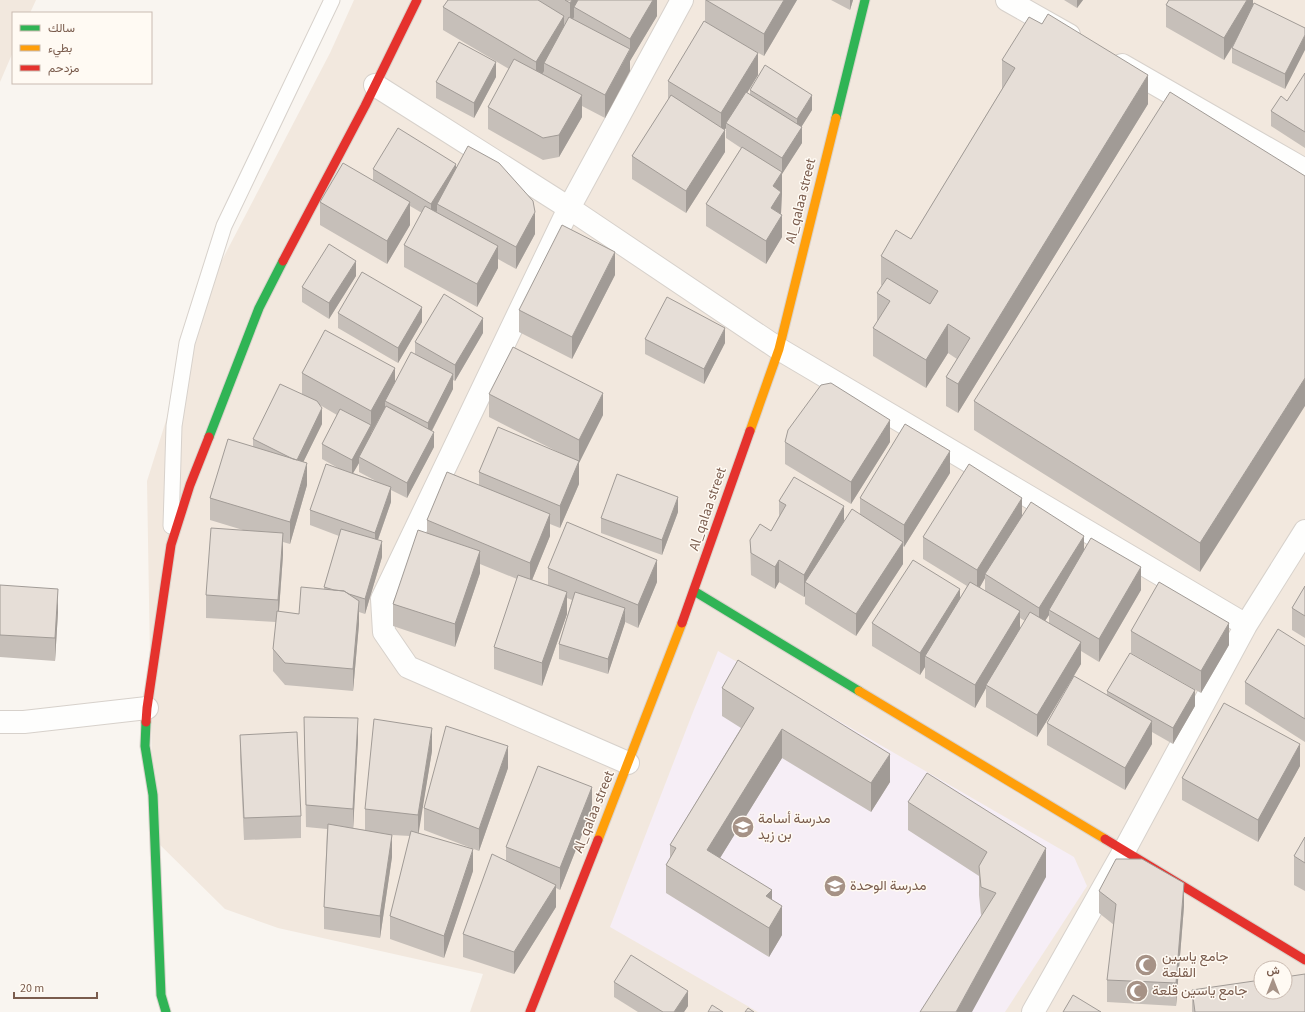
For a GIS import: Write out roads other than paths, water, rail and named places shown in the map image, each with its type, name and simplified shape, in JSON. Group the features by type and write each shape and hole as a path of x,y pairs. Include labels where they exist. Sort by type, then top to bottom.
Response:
{"street":[{"path":"166,1012 161,995 153,795 145,746 147,708 171,545 190,485 259,308 375,85 417,0"},
{"path":"628,764 408,667 384,632 382,599 569,208 682,0"},
{"name":"Al_qalaa street","path":"530,1012 628,764 694,591 779,349 865,0"},
{"path":"1007,0 1083,43"},
{"path":"1104,55 1305,170"},
{"path":"375,85 569,208 779,349 1246,625"},
{"path":"1033,1012 1124,851 1246,625 1305,531"},
{"path":"694,591 1305,960"},
{"path":"0,722 24,722 147,708"}],"lane":[{"path":"171,545 174,426 187,343 224,226 332,0"}],"place":[{"name":"مدرسة أسامة بن زيد","path":"743,827"},
{"name":"مدرسة الوحدة","path":"835,886"},
{"name":"جامع ياسين القلعة","path":"1146,965"},
{"name":"جامع ياسين قلعة","path":"1137,991"}]}
